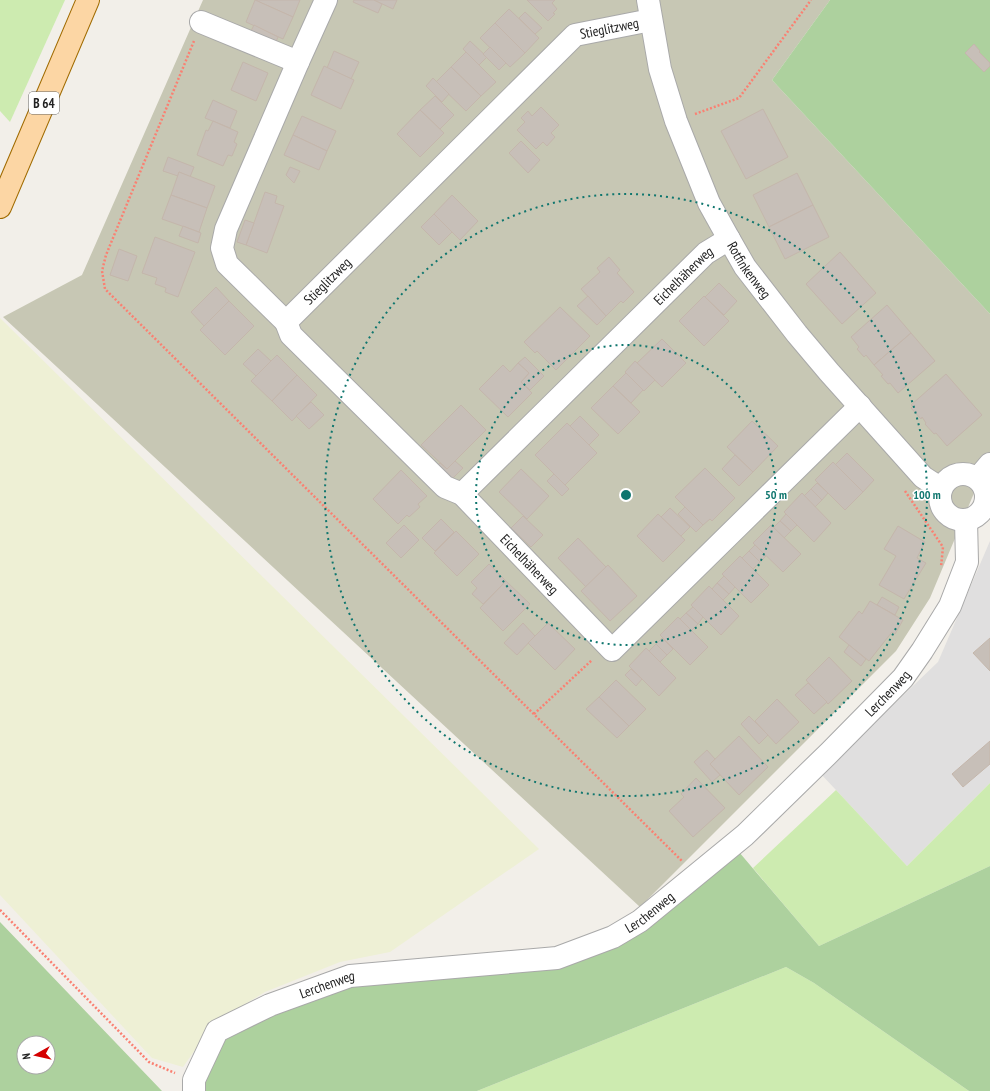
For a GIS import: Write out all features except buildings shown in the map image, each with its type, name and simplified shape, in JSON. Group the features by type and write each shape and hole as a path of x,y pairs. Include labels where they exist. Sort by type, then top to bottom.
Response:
{"main road":[{"name":"B 64","path":"0,207 88,0"}],"street":[{"path":"326,0 226,230 222,248 227,264 286,322 291,335 445,486 462,494"},
{"name":"Rotfinkenweg","path":"650,10 660,69 676,121 709,203 745,266 829,372 923,477 940,488"},
{"name":"Stieglitzweg","path":"286,322 575,35 650,10"},
{"path":"201,22 298,62"},
{"name":"Eichelhäherweg","path":"607,646 462,494 706,253 729,239"},
{"path":"607,646 612,650 860,406"},
{"path":"984,471 986,490 985,503 978,515 966,520 950,517 940,504 940,488 950,476 984,471"},
{"name":"Lerchenweg","path":"194,1086 217,1031 270,1005 350,976 557,958 613,937 640,921 745,835 903,678 922,651 953,599 967,562 966,520"}],"path":[{"path":"676,121 739,98 811,0"},
{"path":"201,22 106,255 102,271 105,289 695,875"},
{"path":"534,714 607,646"},
{"path":"0,910 150,1062 194,1086"}],"shaded area":[{"path":"203,0 830,0 772,80 990,314 990,455 930,598 896,651 640,907 3,317 82,275"},
{"path":"0,318 539,849 390,952 340,962 265,992 214,1023 183,1067 152,1058 0,895"},
{"path":"990,541 990,783 907,866 821,774 938,662"}],"green space":[{"path":"0,0 65,0 10,122 0,111"},
{"path":"830,0 990,0 990,314 772,80"},
{"path":"990,783 990,866 819,946 753,868 836,790 907,866"},
{"path":"739,852 819,946 990,866 990,1091 969,1091 814,983 786,967 477,1091 200,1091 221,1036 351,980 557,963"},
{"path":"0,922 162,1091 0,1091"},
{"path":"786,967 814,983 969,1091 477,1091"}]}
